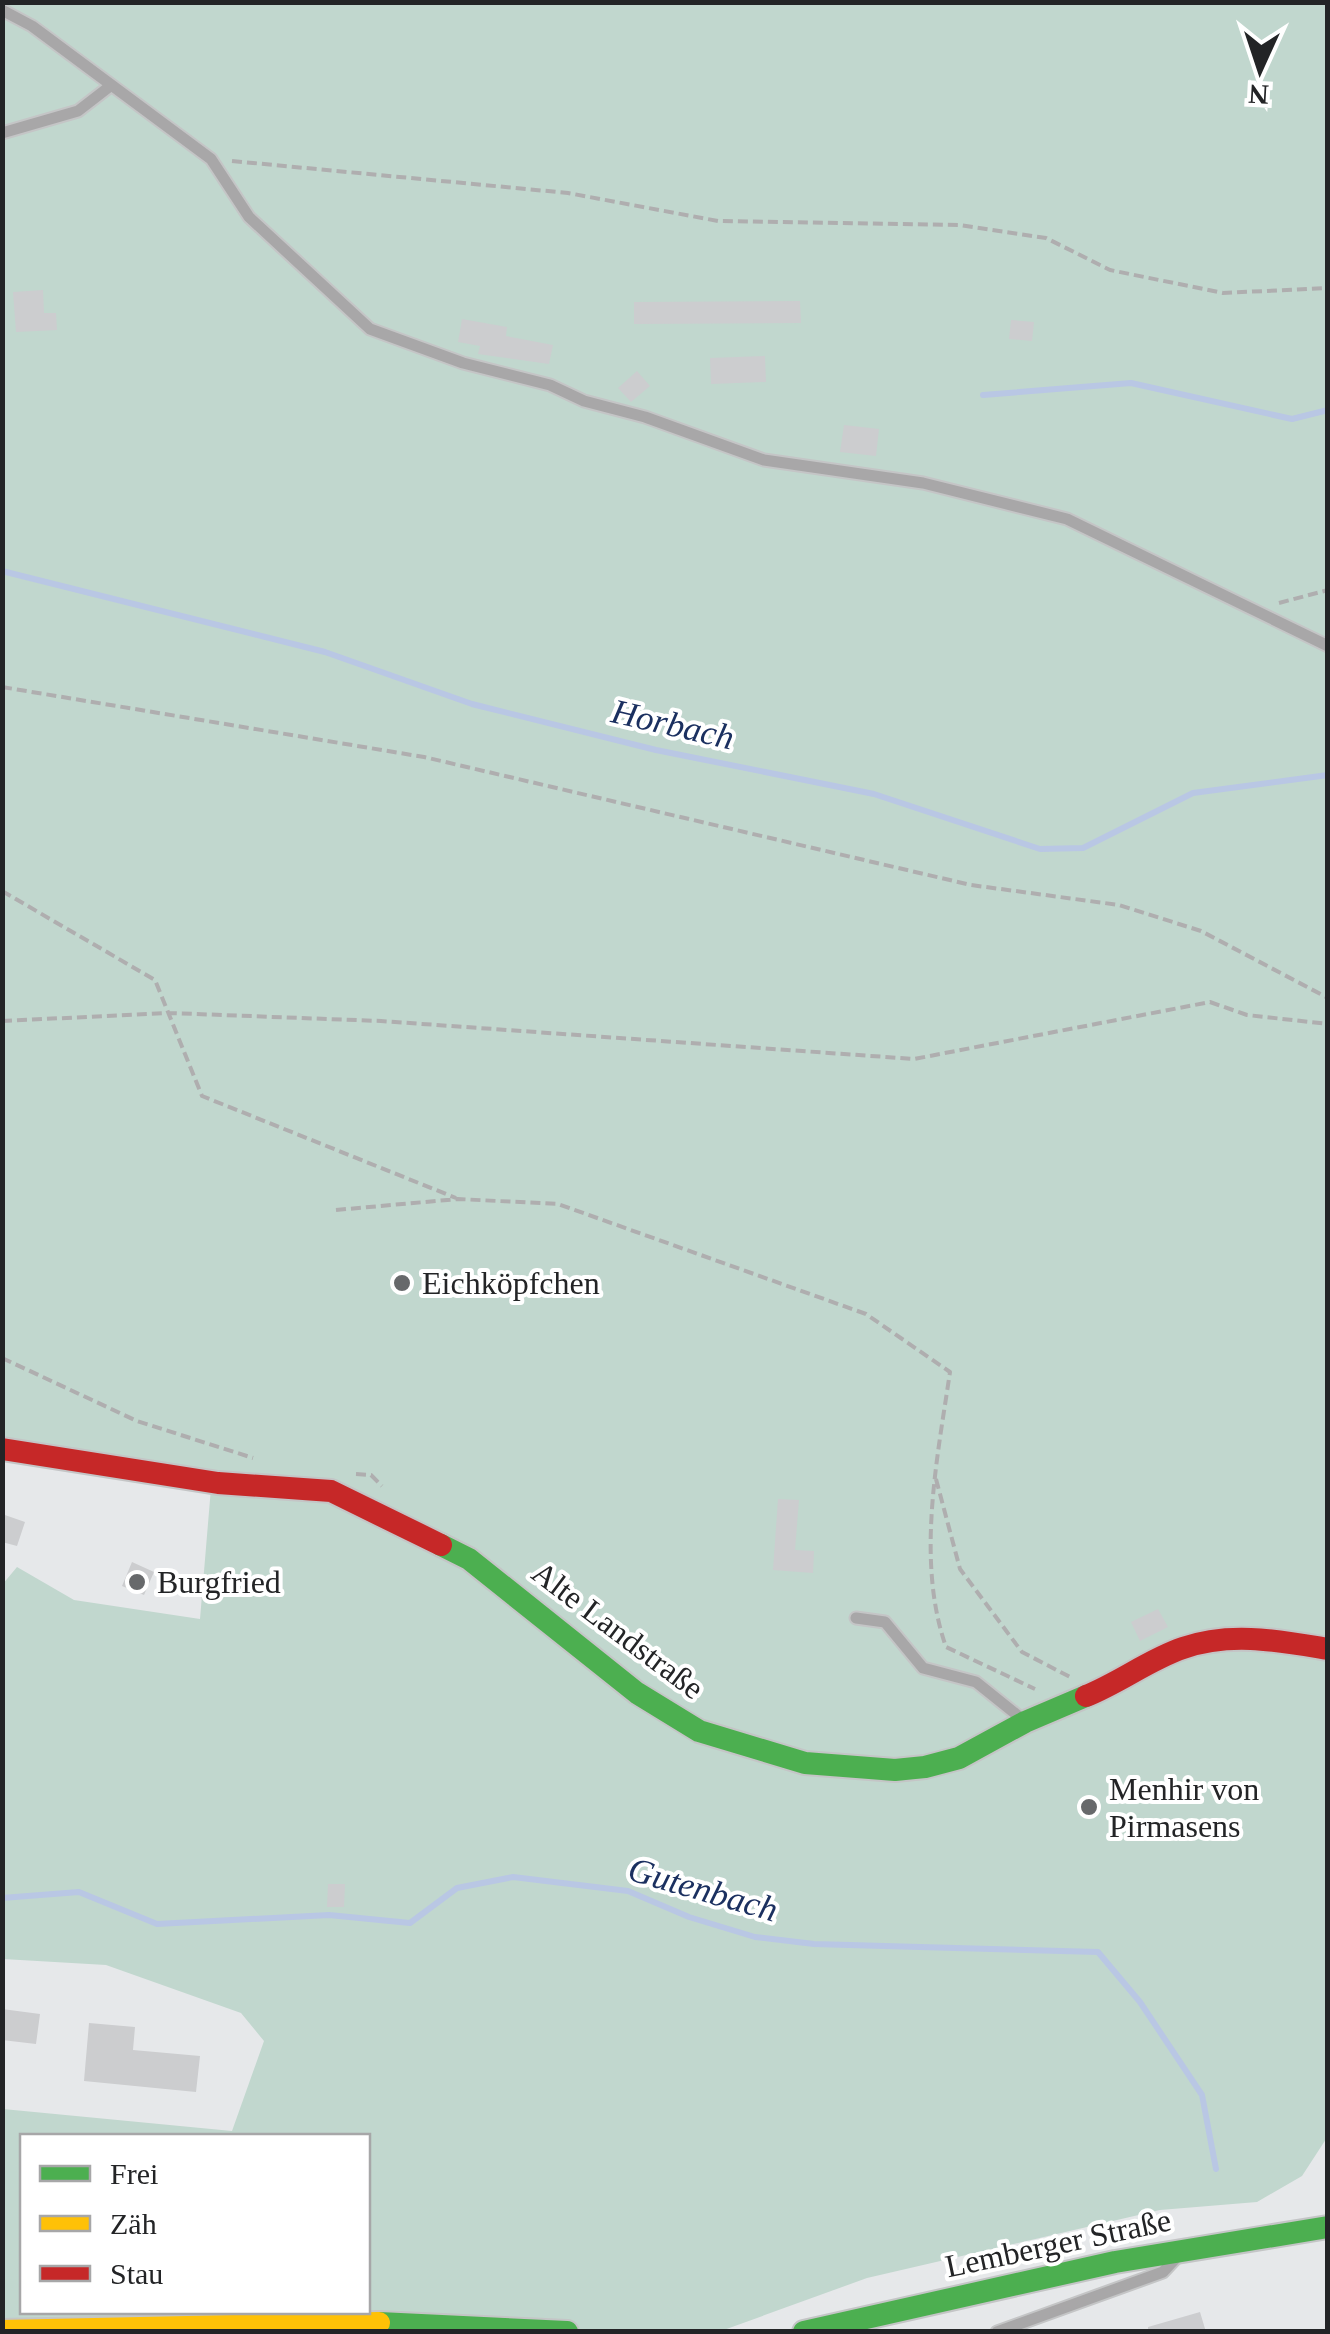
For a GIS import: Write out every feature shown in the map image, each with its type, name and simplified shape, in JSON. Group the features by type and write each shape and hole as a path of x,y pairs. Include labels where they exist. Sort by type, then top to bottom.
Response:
{"street":[{"name":"Alte Landstraße","path":"2,1449 218,1483 331,1491 417,1530 518,1594 638,1693 699,1730 731,1744 848,1769 926,1768 959,1758 1025,1722 1099,1692 1181,1648 1220,1640 1264,1638 1328,1649"},
{"name":"Lemberger Straße","path":"804,2332 1182,2249 1328,2226"},
{"path":"2,2331 408,2322 567,2332"}],"lane":[{"path":"2,10 32,26 109,87 211,159 249,217 370,329 463,364 550,385 584,401 645,417 764,460 923,483 1067,519 1328,646"},
{"path":"2,132 78,112 109,87"},
{"path":"856,1618 885,1622 923,1668 976,1682 1025,1722"},
{"path":"996,2332 1163,2272 1182,2249"}],"path":[{"path":"211,159 568,193 718,221 959,225 1046,238 1110,270 1224,293 1328,288"},
{"path":"1255,610 1328,590"},
{"path":"2,687 424,757 970,885 1118,905 1201,931 1328,998"},
{"path":"2,891 155,980 202,1096 458,1199"},
{"path":"2,1021 168,1013 381,1021 914,1059 1210,1002 1247,1015 1328,1024"},
{"path":"336,1210 458,1199 558,1204 866,1314 950,1372 935,1474 932,1606 946,1647 990,1664 1064,1705"},
{"path":"2,1358 137,1421 266,1463"},
{"path":"342,1473 371,1475 383,1488"},
{"path":"935,1474 960,1569 1022,1652 1099,1692"}],"green space":[{"path":"3,3 1327,3 1328,2136 1302,2176 1257,2202 1160,2210 867,2278 721,2331 3,2331 3,2109 232,2131 264,2041 241,2013 106,1965 3,1959 2,1585 17,1567 74,1600 200,1619 212,1476 3,1442"}],"building":[{"path":"43,290 44,313 56,313 57,330 16,332 13,292"},
{"path":"800,301 801,323 634,324 634,302"},
{"path":"462,319 507,327 506,336 553,345 549,364 478,354 480,346 458,342"},
{"path":"1011,320 1034,322 1032,341 1009,339"},
{"path":"765,356 766,382 711,384 710,358"},
{"path":"637,371 650,386 631,402 618,388"},
{"path":"844,425 879,429 876,456 840,452"},
{"path":"778,1499 799,1500 795,1550 814,1551 813,1573 773,1570"},
{"path":"2,1514 25,1522 17,1546 2,1542"},
{"name":"Burgfried","path":"132,1562 154,1572 144,1595 122,1586"},
{"path":"1158,1609 1168,1627 1140,1641 1131,1622"},
{"path":"328,1884 345,1884 344,1907 327,1907"},
{"path":"2,2009 40,2014 36,2044 2,2040"},
{"path":"89,2023 135,2027 133,2050 200,2056 196,2092 84,2081"},
{"path":"1200,2312 1206,2332 1148,2332 1148,2327"}],"waterway":[{"path":"983,395 1131,383 1292,419 1328,410"},
{"name":"Horbach","path":"2,571 325,652 472,704 656,750 874,794 1040,849 1083,848 1193,793 1328,775"},
{"name":"Gutenbach","path":"2,1898 79,1892 157,1924 329,1915 410,1923 457,1888 513,1877 628,1891 689,1917 755,1937 814,1944 1098,1952 1140,2002 1202,2095 1216,2169"}],"traffic: fast":[{"path":"441,1545 469,1559 637,1693 699,1731 805,1763 895,1770 925,1767 959,1758 1025,1722 1086,1696"},
{"path":"804,2332 1115,2262 1328,2227"},
{"path":"379,2323 567,2332"}],"traffic: slow":[{"path":"2,2331 379,2323"}],"traffic: jam":[{"path":"2,1449 218,1483 331,1491 441,1545"},
{"path":"1086,1696 1171,1653 1201,1643 1255,1639 1328,1649"}],"place":[{"name":"Eichköpfchen","path":"402,1283"},
{"name":"Burgfried","path":"137,1582"},
{"name":"Menhir von Pirmasens","path":"1089,1807"}]}
